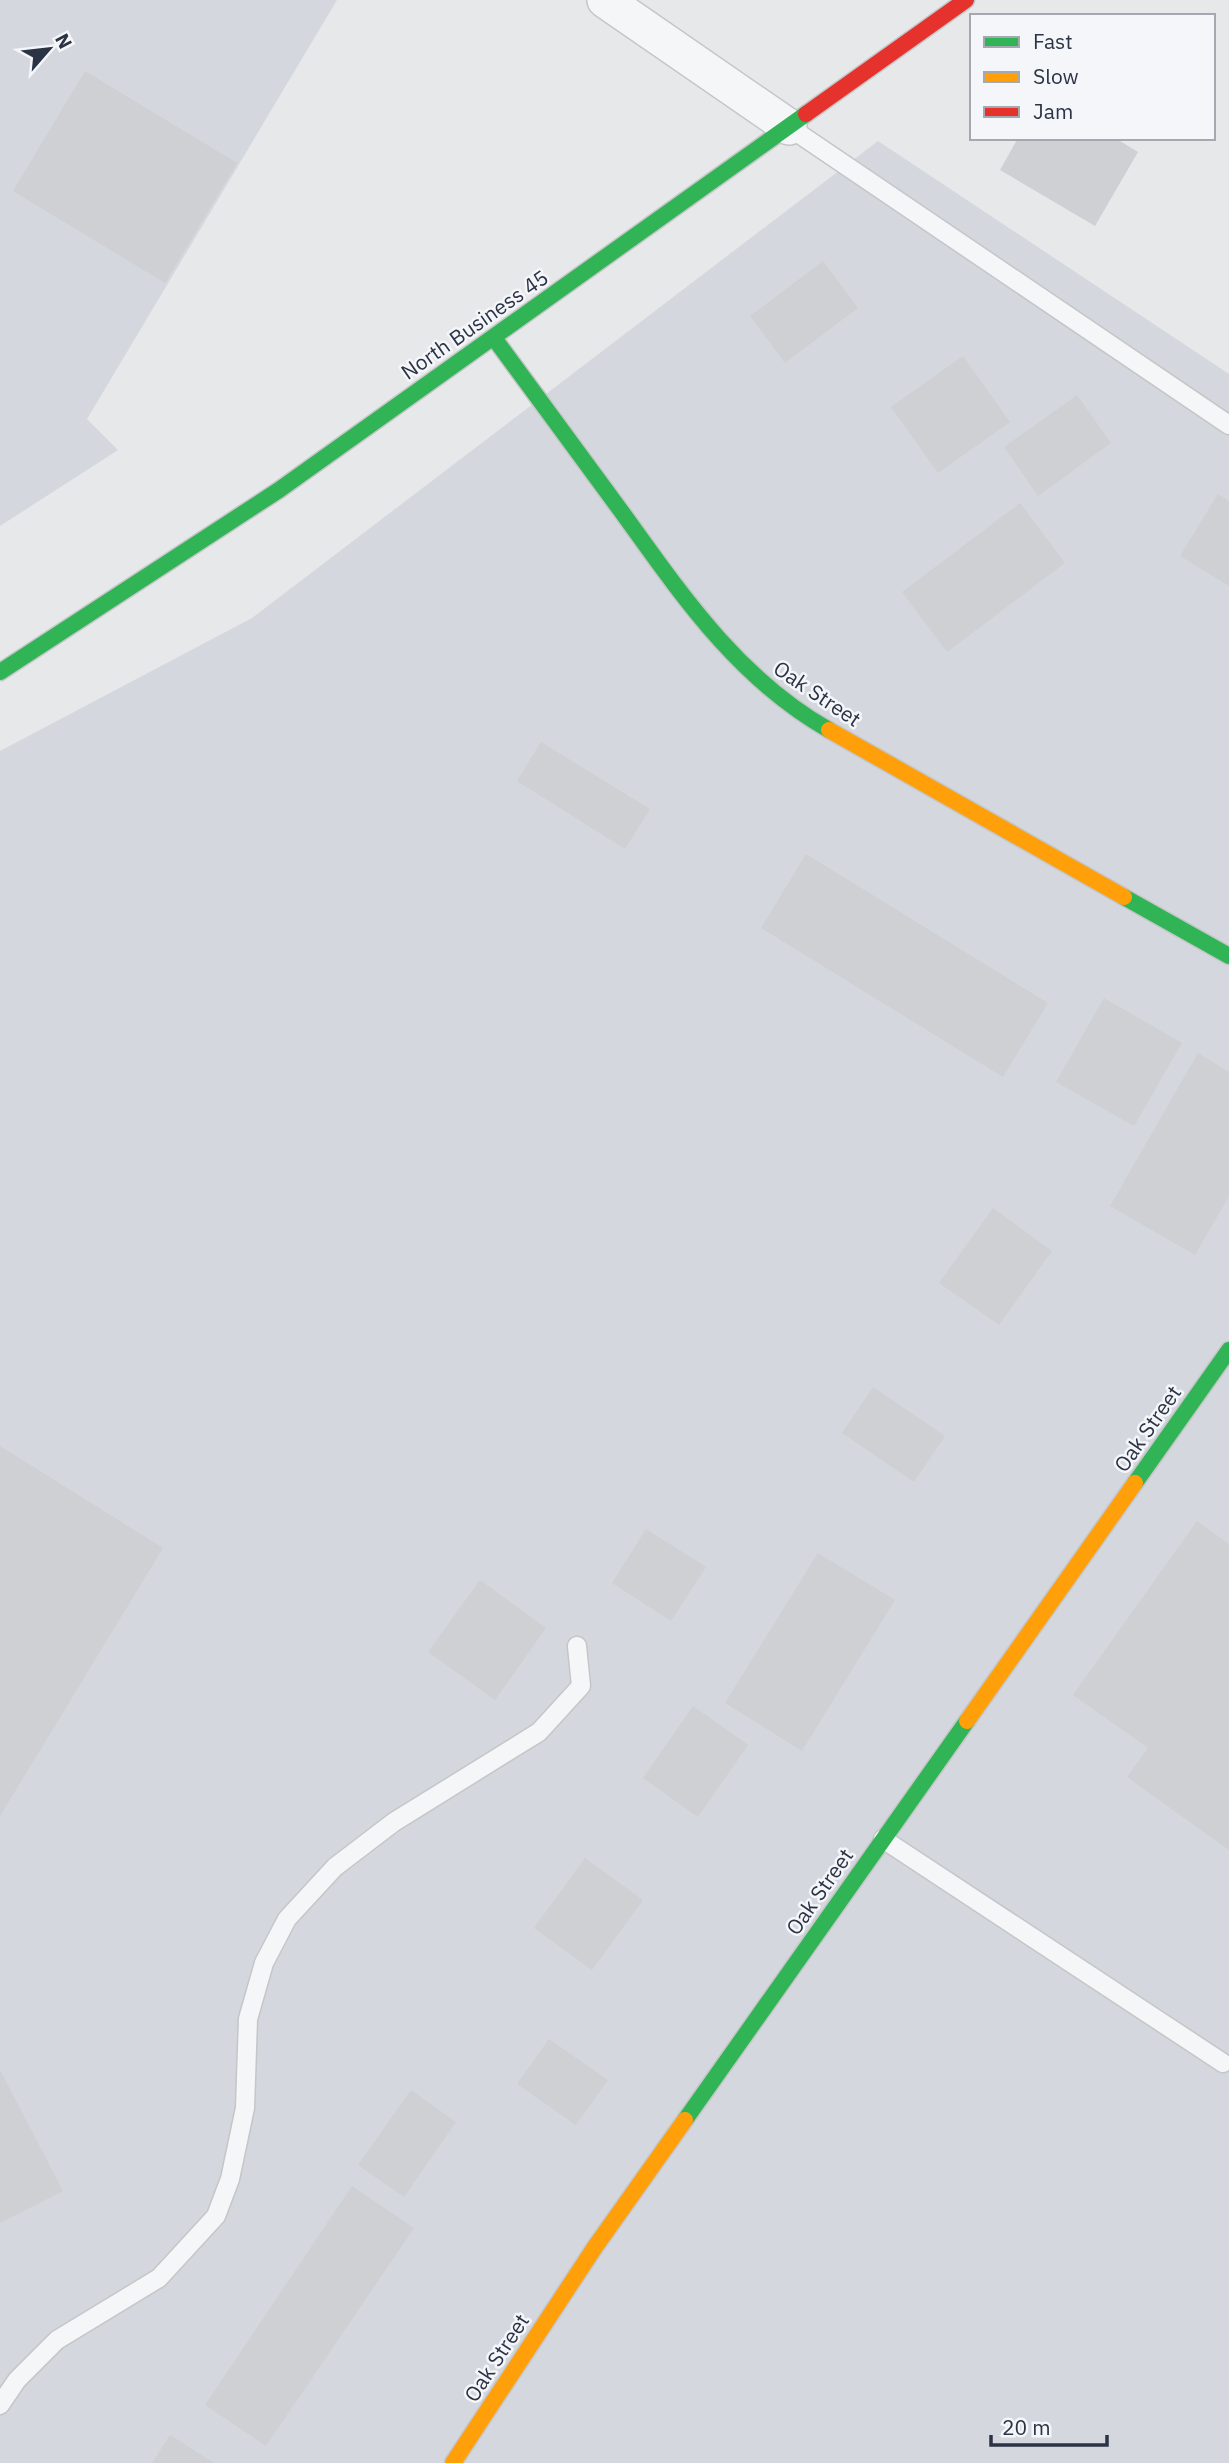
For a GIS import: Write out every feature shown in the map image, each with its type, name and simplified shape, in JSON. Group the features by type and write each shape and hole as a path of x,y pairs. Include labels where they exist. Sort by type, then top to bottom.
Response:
{"street":[{"path":"604,0 789,127"},
{"name":"North Business 45","path":"0,671 279,490 966,0"},
{"name":"Oak Street","path":"494,338 690,606 753,676 808,719 1229,956"},
{"name":"Oak Street","path":"453,2463 595,2247 1229,1350"}],"lane":[{"path":"789,127 1229,425"},
{"path":"0,2404 17,2380 57,2340 159,2278 216,2216 230,2179 245,2108 248,2019 264,1963 287,1919 335,1867 394,1822 539,1732 582,1686 577,1646"},
{"path":"883,1839 1223,2063"}],"shaded area":[{"path":"0,0 337,0 87,419 118,450 0,526"},
{"path":"878,141 1229,374 1229,2463 0,2463 0,751 252,618"}],"building":[{"path":"85,71 237,163 165,283 13,191"},
{"path":"1017,140 1118,140 1138,152 1095,226 1000,170"},
{"path":"823,261 858,308 785,363 750,316"},
{"path":"963,356 1010,422 938,473 891,407"},
{"path":"1077,395 1111,443 1038,496 1004,447"},
{"path":"1218,494 1229,501 1229,586 1180,556"},
{"path":"1020,503 1065,563 947,652 902,592"},
{"path":"541,742 650,809 625,849 517,781"},
{"path":"806,854 1048,1003 1003,1077 761,928"},
{"path":"1104,998 1182,1043 1134,1126 1056,1082"},
{"path":"1198,1053 1229,1072 1229,1196 1195,1255 1110,1206"},
{"path":"993,1208 1052,1251 999,1325 939,1283"},
{"path":"873,1387 945,1436 914,1482 842,1433"},
{"path":"0,1446 163,1548 0,1816"},
{"path":"1197,1521 1229,1544 1229,1850 1127,1777 1148,1748 1073,1695"},
{"path":"646,1529 706,1567 671,1621 612,1583"},
{"path":"818,1553 895,1600 802,1751 725,1703"},
{"path":"480,1580 546,1628 495,1700 428,1652"},
{"path":"693,1706 748,1745 698,1817 643,1778"},
{"path":"585,1858 643,1900 592,1970 534,1928"},
{"path":"549,2039 608,2080 576,2125 517,2084"},
{"path":"0,2070 63,2191 0,2223"},
{"path":"411,2090 456,2122 404,2197 358,2165"},
{"path":"352,2186 414,2228 266,2446 205,2405"},
{"path":"170,2435 214,2463 152,2463"}],"traffic: fast":[{"path":"0,672 279,490 806,114"},
{"path":"494,338 691,606 740,661 767,686 829,730"},
{"path":"1124,897 1229,956"},
{"path":"1135,1483 1229,1350"},
{"path":"685,2120 967,1721"}],"traffic: slow":[{"path":"829,730 1124,897"},
{"path":"967,1721 1135,1483"},
{"path":"453,2463 595,2247 685,2120"}],"traffic: jam":[{"path":"806,114 966,0"}]}
